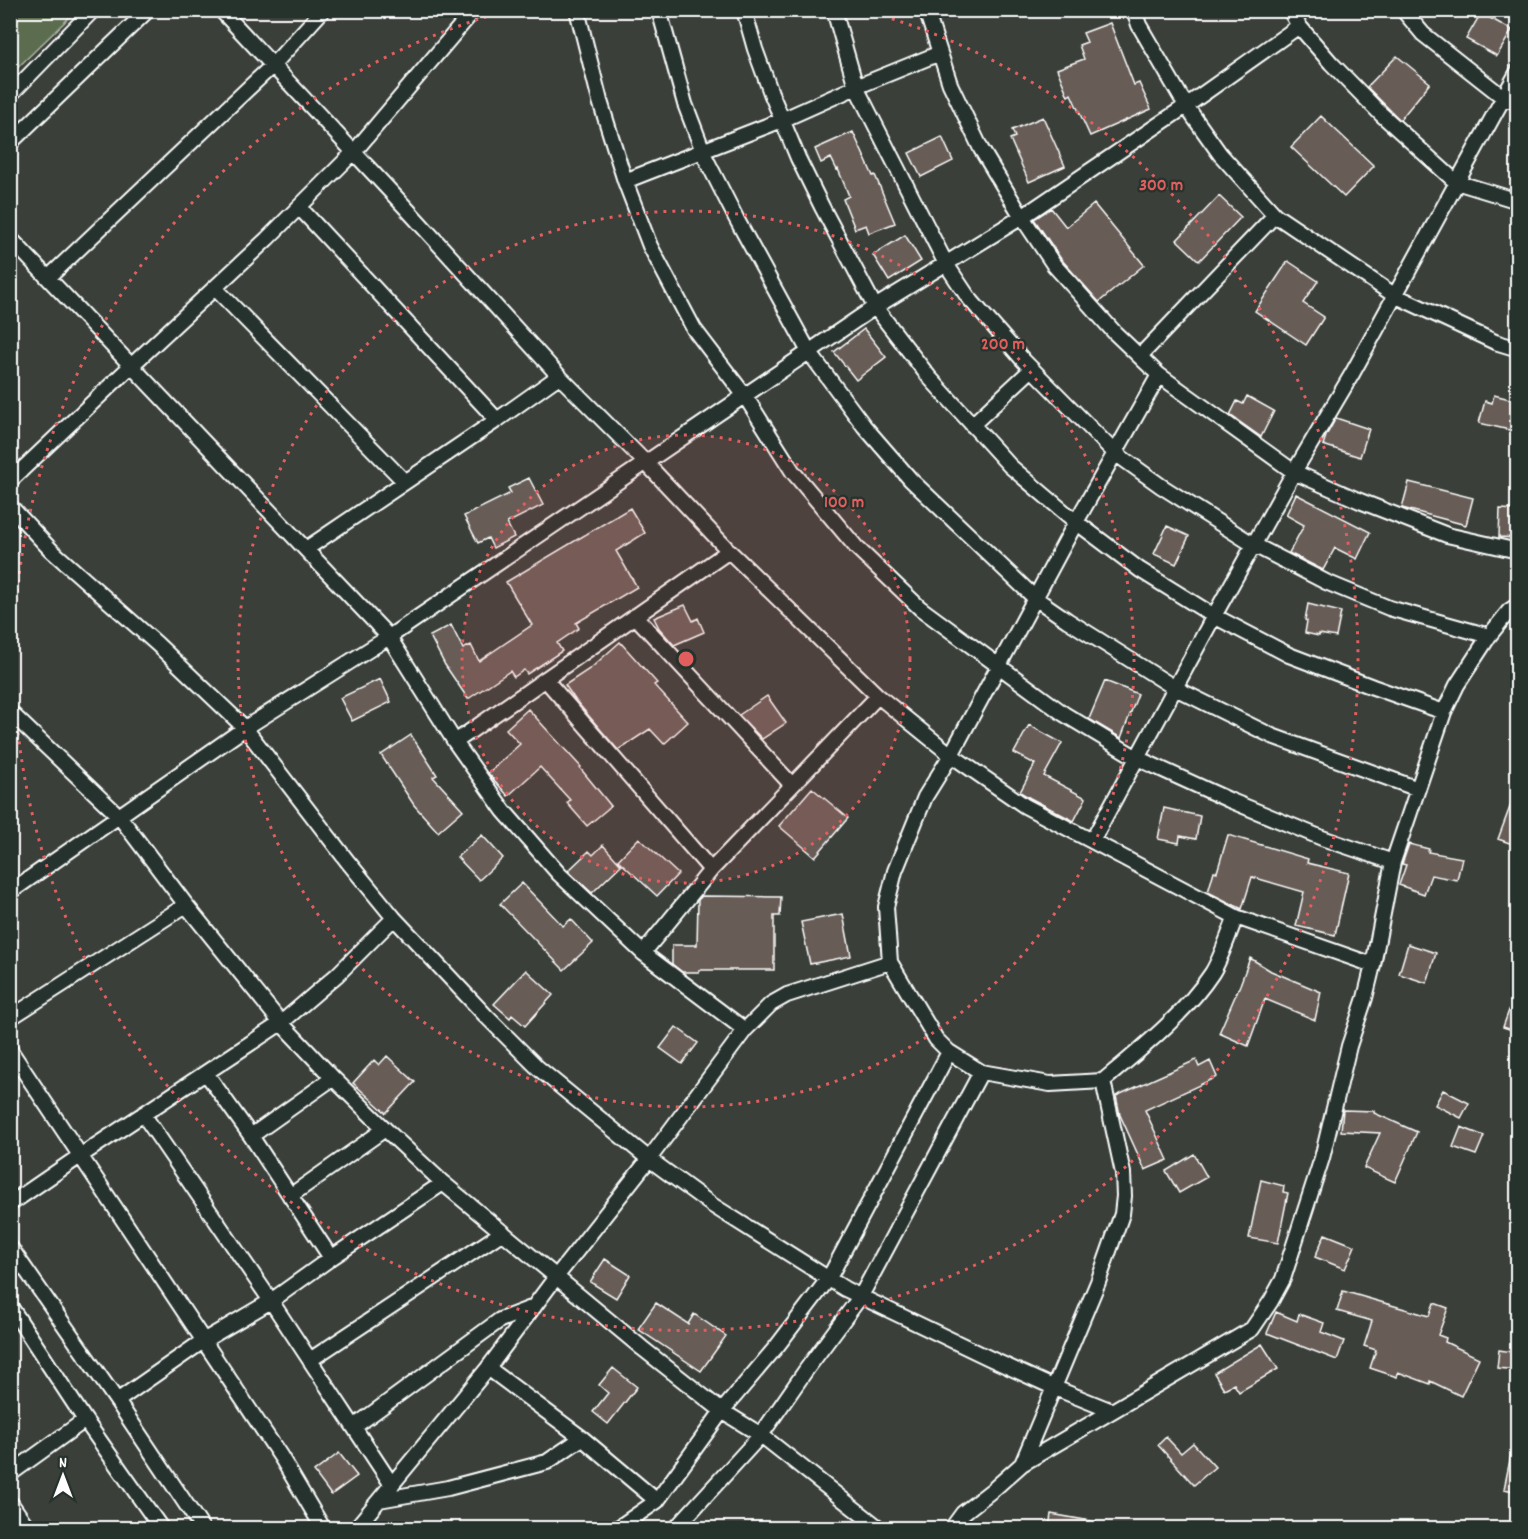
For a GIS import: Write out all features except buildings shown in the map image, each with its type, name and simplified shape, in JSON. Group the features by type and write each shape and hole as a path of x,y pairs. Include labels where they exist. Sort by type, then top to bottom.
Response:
{"street":[{"path":"10,95 93,10"},
{"path":"10,143 148,10"},
{"path":"222,10 559,376 729,551 878,696 951,755 1024,806 1236,917 1373,965"},
{"path":"49,278 273,65 323,10"},
{"path":"10,481 215,288 354,152 474,10"},
{"path":"577,10 600,101 650,246 694,329 745,396 793,472 856,548 920,608 1064,714 1137,758 1229,800 1322,838 1393,862"},
{"path":"660,10 685,104 703,151 737,220 809,352 864,426 911,480 1035,598 1175,688 1272,736 1418,789"},
{"path":"744,10 755,49 782,120 822,207 875,306 929,377 1010,466 1076,522 1140,570 1214,616 1289,655 1444,712"},
{"path":"834,10 856,87 946,264 968,297 1032,369 1115,453 1161,486 1254,545 1326,582 1389,608 1489,636"},
{"path":"926,10 950,84 981,149 1022,217 1054,265 1115,333 1160,375 1294,472 1447,535 1518,551"},
{"path":"1134,10 1139,25 1186,106 1220,154 1275,215 1394,295 1495,342 1518,349"},
{"path":"1290,10 1299,26 1381,114 1456,182 1518,201"},
{"path":"1403,10 1423,34 1503,97 1518,103"},
{"path":"10,892 245,728 389,637 875,306 1022,217 1299,26"},
{"path":"626,181 782,120 940,53"},
{"path":"1092,841 1214,616 1294,472 1352,374 1518,71"},
{"path":"299,207 497,420"},
{"path":"1140,356 1275,215"},
{"path":"10,238 389,637 455,742 504,811 559,874 643,953 745,1030"},
{"path":"215,288 405,482"},
{"path":"972,426 1032,369"},
{"path":"1160,375 1076,522 951,755 925,797 895,871 886,907 890,962 936,1039 949,1052 981,1072 1050,1084 1103,1081 1144,1046 1187,1004 1213,972 1236,917"},
{"path":"306,549 559,376"},
{"path":"10,506 51,550 157,644 245,728 341,854 394,918 538,1068 649,1159 712,1205 845,1289 1054,1388 1112,1411"},
{"path":"455,742 729,551"},
{"path":"952,1528 963,1513 1022,1464 1252,1329 1271,1301 1283,1279 1322,1158 1349,1046 1373,965 1393,862 1444,712 1457,685 1489,636 1509,611 1518,605"},
{"path":"635,616 792,785"},
{"path":"545,679 711,870"},
{"path":"643,953 711,870 878,696"},
{"path":"10,712 118,816 281,1023 385,1129 443,1183 556,1277 722,1411 761,1435 879,1528"},
{"path":"10,1018 186,905"},
{"path":"10,1204 281,1023 337,975 394,918"},
{"path":"356,1528 488,1368 745,1030 771,1004 787,995 890,962"},
{"path":"10,1050 281,1457 323,1528"},
{"path":"618,1528 657,1501 722,1411 777,1347 829,1278 949,1052"},
{"path":"676,1528 761,1435 861,1296 981,1072"},
{"path":"206,1073 251,1136 331,1258"},
{"path":"251,1136 333,1078"},
{"path":"1022,1464 1098,1282 1122,1214 1125,1196 1124,1173 1103,1081"},
{"path":"143,1114 271,1301 392,1485"},
{"path":"290,1196 385,1129"},
{"path":"117,1401 203,1341 271,1301 443,1183"},
{"path":"310,1360 503,1232"},
{"path":"10,1247 202,1528"},
{"path":"10,1306 85,1420 161,1528"},
{"path":"354,1427 500,1320 534,1307"},
{"path":"488,1368 582,1438 657,1501"},
{"path":"10,1474 85,1420"},
{"path":"379,1500 448,1488 547,1462 582,1438"},
{"path":"10,1502 28,1528"}],"green space":[{"path":"11,10 76,10 76,11 11,74"}]}
